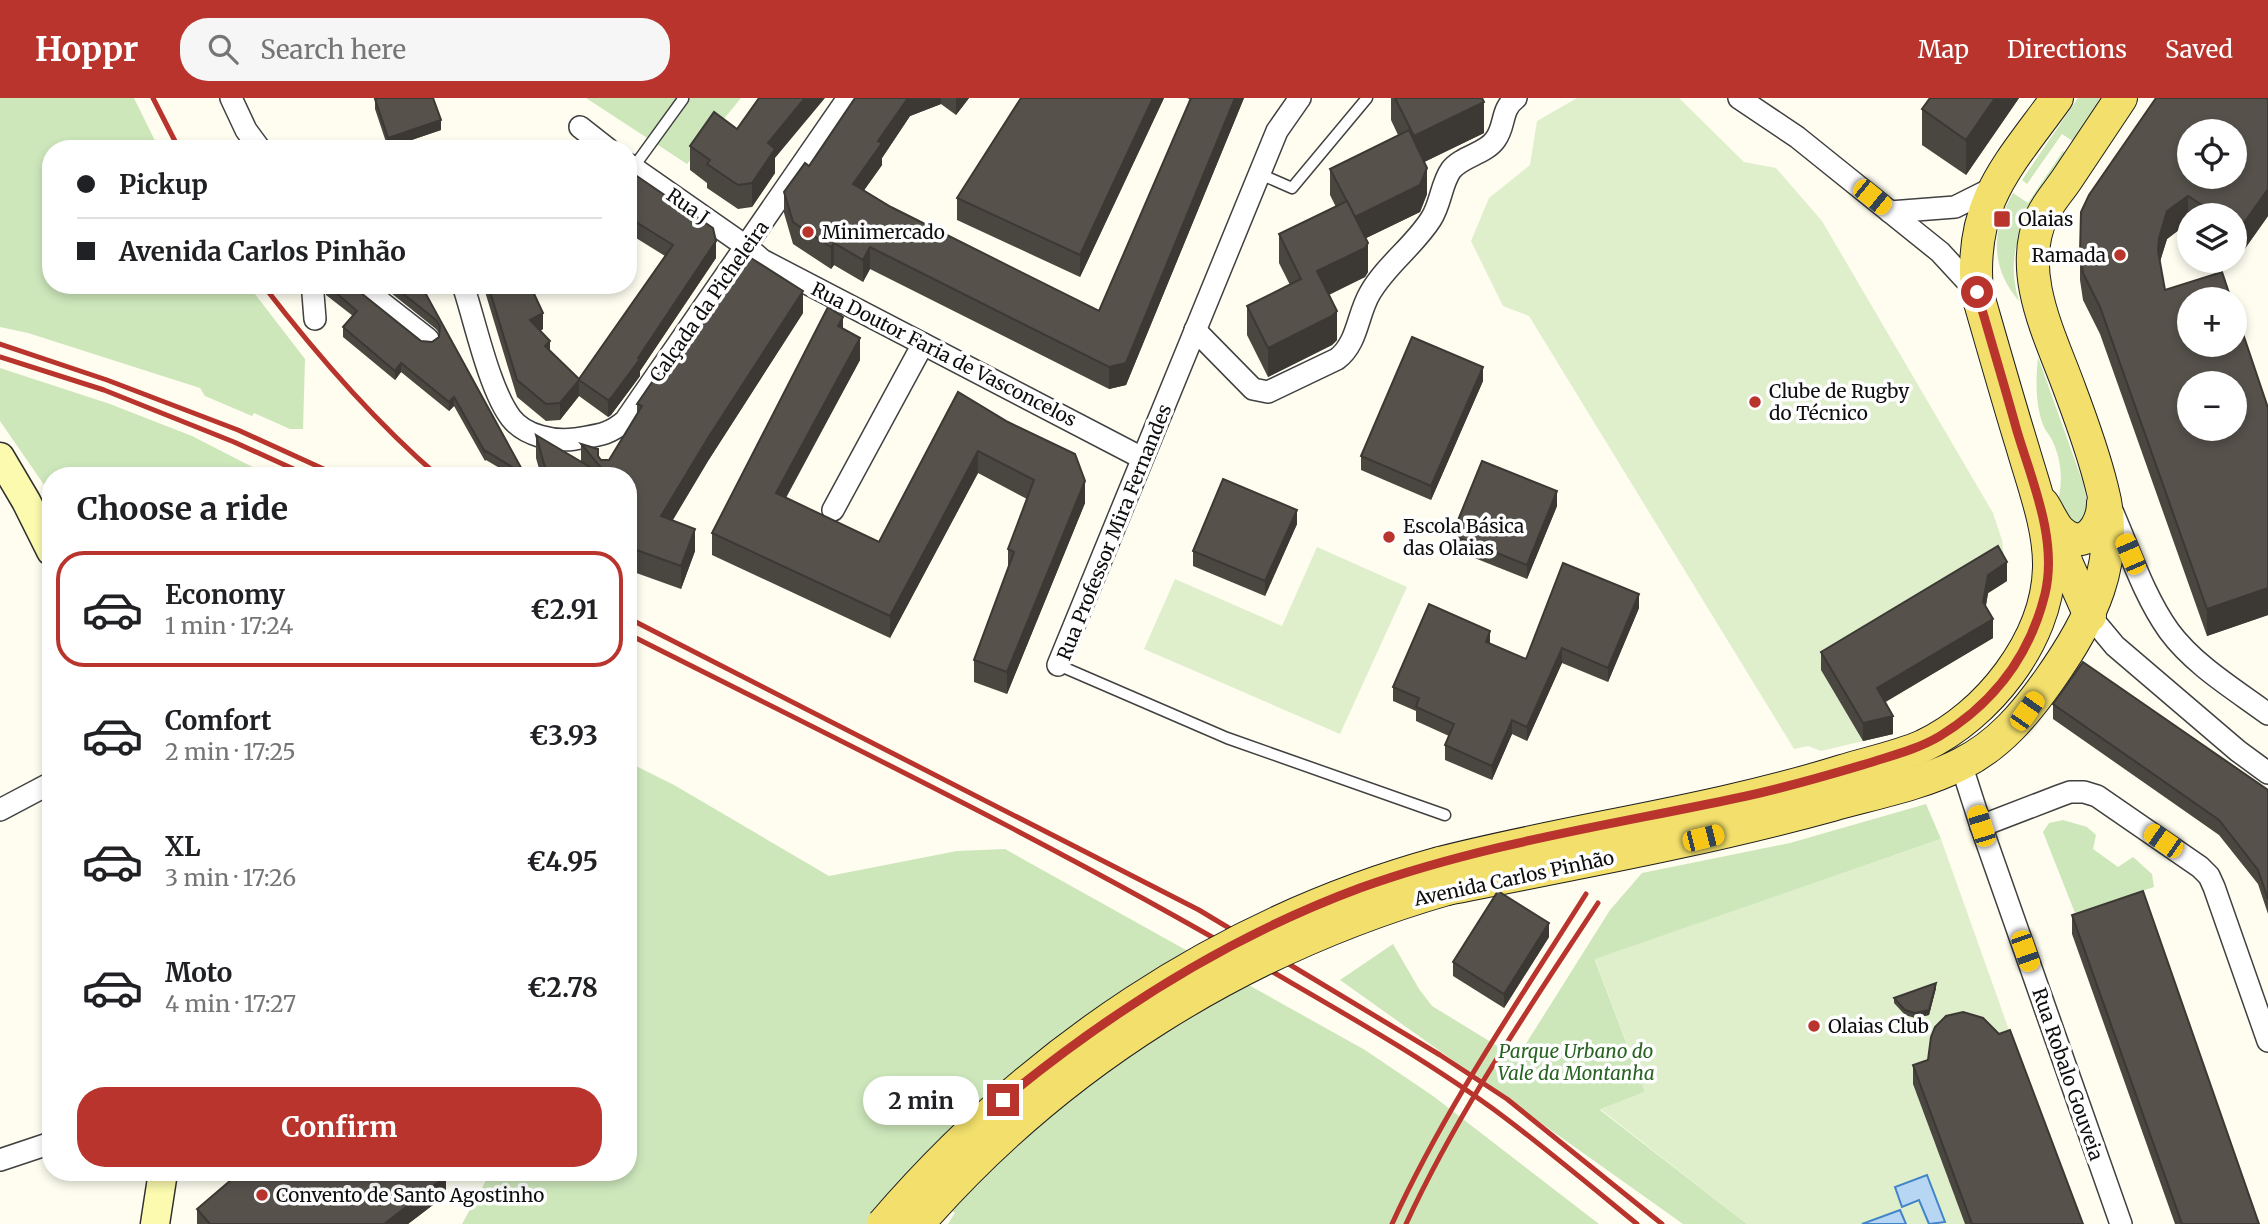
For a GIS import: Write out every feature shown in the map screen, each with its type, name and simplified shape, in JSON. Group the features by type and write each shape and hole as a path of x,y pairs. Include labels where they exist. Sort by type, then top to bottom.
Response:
{"main road":[{"path":"2057,98 1993,188 1983,212 1974,266 1977,292 2035,488 2052,520 2060,531 2070,538 2090,536 2098,528 2103,514 2103,491 2070,390 2043,319 2033,268 2035,239 2042,216 2121,98"},
{"path":"0,457 42,533"},
{"name":"Avenida Carlos Pinhão","path":"918,1224 1020,1120 1093,1062 1210,986 1304,940 1369,914 1443,876 1528,842 1789,787 1922,746 1959,723 1982,706 2020,660 2033,633 2049,567 2046,537 2035,488"},
{"name":"Avenida Carlos Pinhão","path":"883,1224 917,1184 1003,1100 1048,1062 1146,993 1250,935 1304,910 1360,889 1703,838 1917,781 1961,764 1995,743 2027,711 2074,644 2090,616 2106,557 2107,527 2103,491"},
{"path":"2052,520 2067,564 2090,616"},
{"path":"1959,723 1961,764"},
{"path":"155,1224 162,1181"}],"street":[{"path":"231,98 253,140"},
{"name":"Calçada da Picheleira","path":"466,294 498,395 512,419 532,434 565,440 611,433 626,427 848,98"},
{"name":"Rua Professor Mira Fernandes","path":"1058,665 1278,131 1300,98"},
{"path":"1195,330 1245,382 1260,392 1268,391 1337,359 1352,341 1361,311 1376,283 1430,221 1452,169 1495,141 1507,106 1516,98"},
{"path":"1739,98 1797,137 1940,252 1977,292"},
{"path":"580,127 597,140"},
{"name":"Rua J","path":"637,170 747,247"},
{"path":"1890,212 1955,206 1993,188"},
{"name":"Rua Doutor Faria de Vasconcelos","path":"747,247 762,260 1143,458"},
{"path":"313,294 315,318"},
{"path":"370,294 428,339"},
{"path":"833,510 923,344"},
{"path":"2103,491 2149,596 2169,631 2207,669 2268,714"},
{"path":"2090,616 2115,646 2238,751 2268,773"},
{"name":"Rua Robalo Gouveia","path":"1961,764 2122,1224"},
{"path":"0,810 42,788"},
{"path":"1981,826 2070,792 2084,792 2107,802 2200,867 2209,876 2214,887 2268,1041"},
{"path":"0,1160 42,1146"}],"lane":[{"path":"1260,174 1292,188 1367,98"},
{"path":"637,158 683,99"},
{"name":"Rua Professor Mira Fernandes","path":"1058,665 1227,738 1446,815"}],"green space":[{"path":"0,98 134,98 155,140 42,140 42,294 255,294 305,359 303,429 290,429 254,413 252,416 205,396 200,388 28,333 0,327"},
{"path":"586,98 741,98 687,164"},
{"name":"Clube de Rugby do Técnico","path":"1577,98 1679,98 1744,162 1776,168 1822,221 1993,513 2002,540 2007,581 1988,594 1983,621 1993,638 1878,707 1893,734 1821,751 1808,746 1794,749 1529,316 1503,306 1471,241 1489,198 1530,165 1537,121"},
{"path":"2078,98 2109,98 2077,144 2062,134 2027,184 2022,180"},
{"path":"2063,151 2069,155 2034,206 2018,240 2014,279 2019,301 2003,275 1999,262 1997,249 2001,221 2013,193 2028,203"},
{"path":"2038,357 2083,483 2088,506 2081,531 2056,509 2061,483 2060,466 2038,406"},
{"path":"0,368 110,404 192,436 252,467 42,467 42,482 0,421"},
{"path":"1317,547 1407,587 1340,734 1144,649 1175,579 1282,626"},
{"path":"637,766 674,785 829,876 957,851 1005,849 1365,1050 1433,1096 1599,1224 948,1224 955,1213 905,1177 868,1224 462,1224 486,1181 637,1181"},
{"name":"Parque Urbano do Vale da Montanha","path":"1926,804 1941,839 1595,960 1645,1092 1600,1110 1747,1224 1683,1224 1340,980 1393,944 1432,1006 1517,1058 1610,910 1642,873 1790,843"},
{"path":"2063,820 2087,827 2096,835 2093,849 2118,867 2133,857 2152,874 2154,887 2075,913 2043,832 2049,823"},
{"name":"Olaias Club","path":"1941,839 2078,1224 1747,1224 1600,1109 1645,1092 1595,959"}],"water":[{"path":"1927,1175 1945,1222 1929,1224 1919,1200 1902,1207 1895,1187"},
{"path":"1900,1210 1906,1224 1862,1224"}],"building":[{"path":"433,98 441,120 388,138 375,99"},
{"path":"759,98 805,98 768,143 775,149 752,183 738,185 707,164 710,160 690,146 714,112 737,129"},
{"path":"855,98 908,98 878,141 882,143 853,184 891,207 1099,311 1191,98 1235,98 1126,363 1109,367 870,247 863,260 834,243 831,247 793,222 784,192 805,163 809,166"},
{"path":"1021,98 1153,98 1080,255 957,198"},
{"path":"1395,98 1482,98 1484,102 1414,136"},
{"path":"1930,98 1995,98 1966,140 1922,109"},
{"path":"2156,98 2268,98 2268,189 2247,219 2247,203 2199,203 2188,196 2167,211 2158,251 2165,290 2219,273 2222,273 2227,287 2177,287 2177,357 2247,357 2247,346 2268,408 2268,588 2207,609 2100,307 2083,273 2080,253 2081,212 2089,195"},
{"path":"1409,130 1427,168 1420,185 1355,217 1330,169"},
{"path":"637,176 713,228 716,241 638,358 640,359 611,398 608,400 579,380 560,403 546,404 517,380 491,294 534,294 543,313 530,320 550,341 545,346 579,379 673,245 637,223"},
{"path":"1347,201 1368,243 1365,248 1317,271 1337,311 1268,348 1247,306 1301,279 1279,234"},
{"path":"751,258 803,291 661,516 695,529 681,566 637,550 637,467 600,467 581,444 598,449 601,460 609,460 642,406 637,404 663,366 671,371 744,263"},
{"path":"337,294 362,294 421,341 432,342 439,337 440,326 403,294 426,294 521,467 512,467 485,452 454,397 449,402 401,363 395,371 343,327 357,311"},
{"path":"828,307 843,317 838,326 860,338 776,493 879,542 958,392 1008,422 1075,454 1085,481 1007,672 974,660 1014,552 1008,549 1034,480 978,451 890,616 712,533"},
{"path":"1412,337 1483,367 1431,486 1361,456"},
{"path":"536,435 590,467 545,467"},
{"path":"1482,461 1557,491 1527,565 1452,535"},
{"path":"1223,479 1297,510 1265,581 1193,551"},
{"path":"1998,546 2007,562 1988,575 1983,602 1993,619 1877,688 1893,716 1863,723 1821,652"},
{"path":"1563,563 1639,594 1608,668 1562,648 1527,727 1512,720 1492,766 1445,745 1454,724 1416,707 1419,698 1393,687 1429,604 1490,631 1486,642 1526,659"},
{"path":"2083,662 2268,790 2268,899 2258,870 2219,820 2053,704"},
{"path":"1498,891 1549,923 1504,994 1453,962"},
{"path":"2143,891 2259,1224 2182,1224 2072,915"},
{"path":"1936,983 1929,1010 1915,1013 1905,1010 1894,998"},
{"path":"1963,1012 1983,1018 1999,1034 2010,1030 2083,1224 1972,1224 1913,1065 1928,1060 1935,1027 1946,1016"},
{"path":"230,1181 440,1181 384,1224 210,1224 197,1209"}],"railway":[{"path":"153,98 174,140"},
{"path":"270,294 346,385 390,432 428,467"},
{"path":"0,344 107,380 238,430 319,467"},
{"path":"0,357 104,390 289,467"},
{"path":"637,623 1199,910 1440,1055 1507,1099 1662,1224"},
{"path":"637,639 1029,837 1186,922 1325,1002 1475,1096 1538,1143 1637,1224"},
{"path":"1392,1224 1459,1097 1586,894"},
{"path":"1406,1224 1472,1100 1598,903"}],"place":[{"name":"Olaias","path":"2002,219"},
{"name":"Minimercado","path":"808,232"},
{"name":"Ramada","path":"2120,255"},
{"name":"Clube de Rugby do Técnico","path":"1755,402"},
{"name":"Escola Básica das Olaias","path":"1389,537"},
{"name":"Olaias Club","path":"1814,1026"},
{"name":"Convento de Santo Agostinho","path":"262,1195"}],"route":[{"path":"1003,1100 1048,1062 1146,993 1250,935 1304,910 1416,869 1483,852 1789,787 1922,746 1944,734 1982,706 2020,660 2033,633 2049,567 2046,537 2035,488 1977,292"}]}
